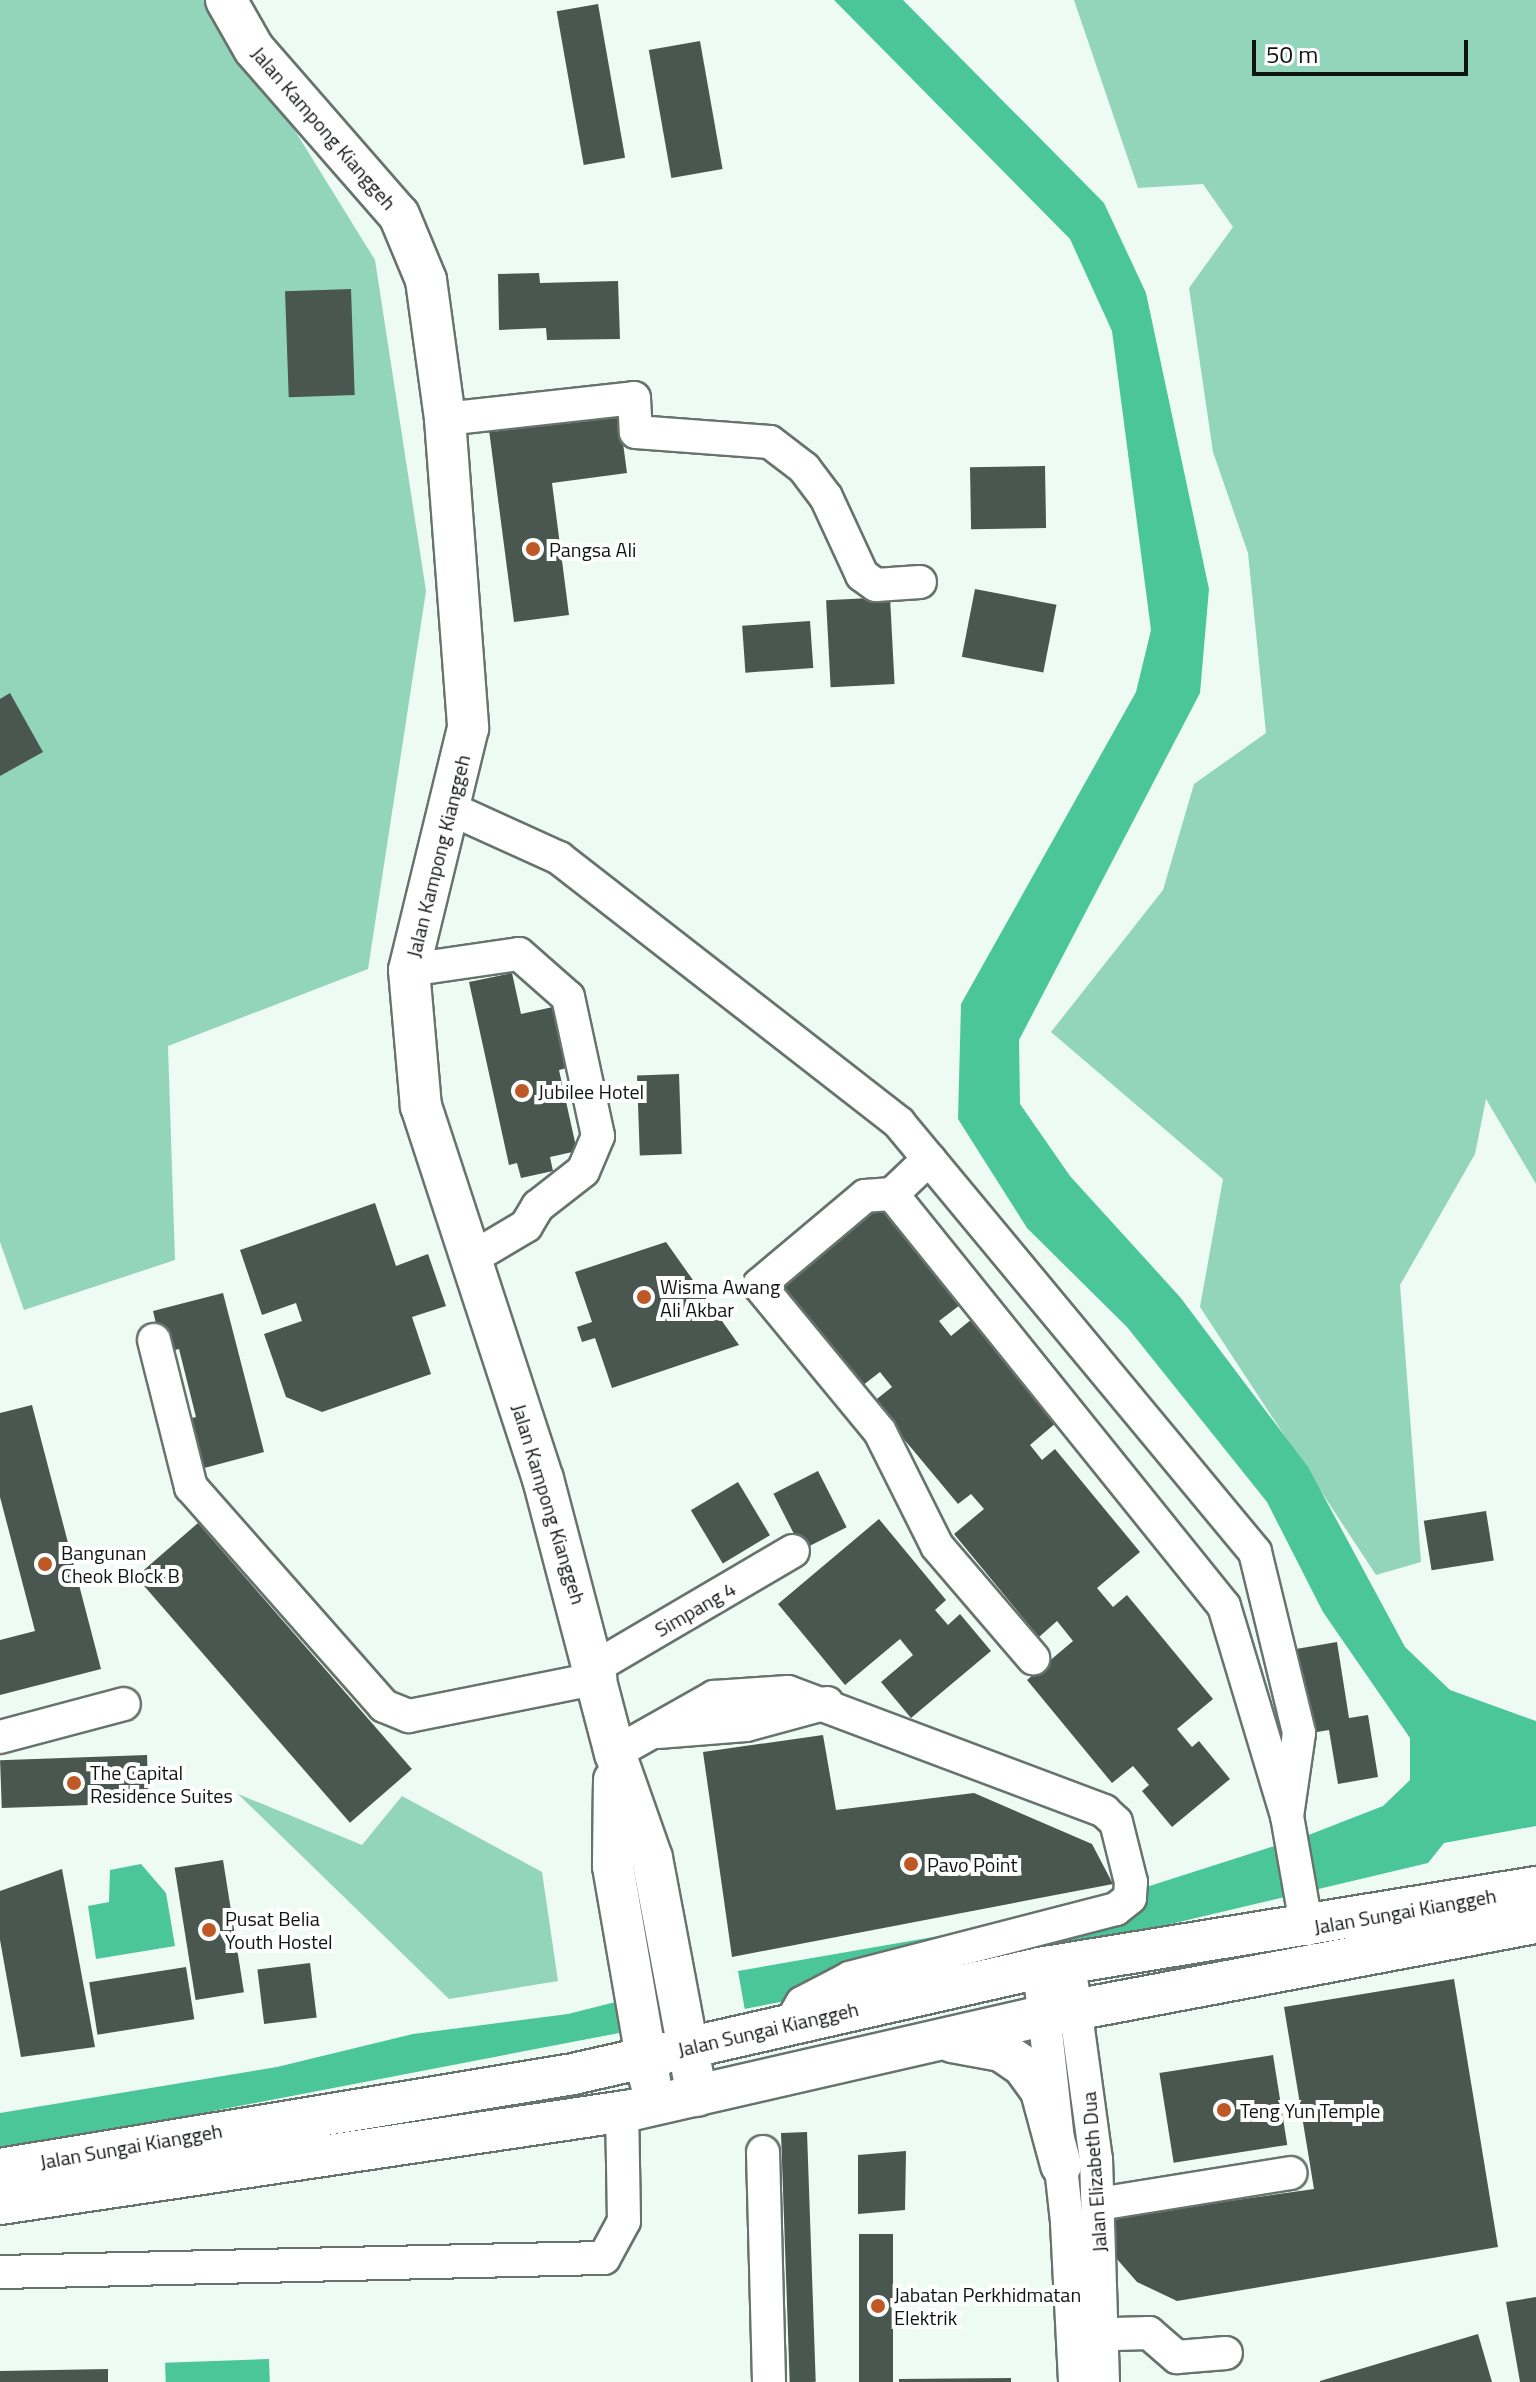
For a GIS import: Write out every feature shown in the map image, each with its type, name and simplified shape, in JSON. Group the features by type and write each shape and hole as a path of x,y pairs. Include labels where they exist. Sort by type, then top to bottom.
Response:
{"main road":[{"name":"Jalan Kampong Kianggeh","path":"226,0 254,49 399,215 426,280 445,419 468,728 451,809 409,970 421,1106 472,1258 598,1672 615,1753 652,1858 674,1974 694,2032"},
{"name":"Jalan Kampong Kianggeh","path":"615,1753 613,1866 631,1981 638,2108"},
{"name":"Jalan Sungai Kianggeh","path":"0,2169 573,2074 636,2043 784,2020 1305,1916 1535,1917"},
{"name":"Jalan Sungai Kianggeh","path":"0,2204 638,2108 1062,2012 1535,1917"},
{"path":"694,2032 697,2096"},
{"path":"934,2040 1001,2051 1023,2066 1041,2091 1061,2165"}],"street":[{"path":"445,419 634,398 636,432 770,442 826,497 862,575 876,585 920,582"},
{"path":"451,809 559,858 899,1123 929,1159 1255,1552 1299,1733 1287,1816"},
{"path":"409,970 519,954 568,997 598,1136 583,1171 538,1206 526,1226 472,1258"},
{"path":"929,1159 892,1194 865,1196 759,1285 880,1432 937,1546 1033,1658"},
{"path":"892,1194 1224,1606 1287,1816 1305,1916"},
{"path":"154,1340 191,1487 384,1706 409,1716 598,1672"},
{"name":"Simpang 4","path":"598,1672 793,1551"},
{"path":"615,1753 658,1732 733,1727 827,1703 1104,1811 1126,1841 1131,1863 1130,1898 1116,1909 850,1978 784,2020"},
{"path":"0,1737 124,1704"},
{"name":"Jalan Elizabeth Dua","path":"1054,1965 1099,2204 1088,2335 1075,2382"},
{"name":"Jalan Elizabeth Dua","path":"1062,2012 1061,2165 1088,2335 1103,2382"},
{"path":"0,2272 604,2258 624,2221 638,2108"},
{"path":"763,2152 769,2382"},
{"path":"1099,2204 1291,2173"},
{"path":"1088,2335 1149,2333 1177,2357 1226,2353"}],"shaded area":[{"path":"0,0 214,0 375,260 426,591 368,969 168,1046 175,1260 24,1310 0,1242"},
{"path":"834,0 903,0 1104,203 1146,293 1209,589 1200,693 1019,1040 1020,1104 1070,1176 1180,1297 1308,1467 1405,1647 1450,1690 1536,1721 1536,1826 1444,1843 1428,1863 1103,1940 0,2152 0,2113 277,2067 413,2034 568,2014 738,1971 1059,1915 1306,1836 1383,1806 1410,1780 1410,1738 1323,1612 1267,1502 1127,1327 1027,1228 958,1119 961,1004 1136,692 1151,630 1112,331 1070,239"},
{"path":"1074,0 1536,0 1536,1184 1486,1099 1475,1154 1400,1285 1421,1562 1376,1575 1200,1307 1223,1179 1051,1032 1163,890 1194,784 1266,733 1248,553 1213,452 1189,288 1233,227 1203,184 1138,188"},
{"path":"238,1794 362,1845 402,1796 542,1872 558,1981 449,1999"},
{"path":"141,1864 166,1893 175,1946 96,1959 88,1906 109,1902 110,1870"},
{"path":"269,2359 270,2382 166,2382 165,2363"}],"pier":[{"path":"738,1971 745,2012 638,2031 631,1990"}],"building":[{"path":"598,4 625,158 584,165 557,11"},
{"path":"700,41 723,169 671,178 649,50"},
{"path":"539,273 540,283 618,281 620,339 547,340 546,328 499,330 498,274"},
{"path":"351,289 355,395 289,397 285,291"},
{"name":"Pangsa Ali","path":"619,413 627,473 552,483 569,615 514,622 489,430"},
{"path":"1045,466 1046,528 971,529 970,467"},
{"path":"975,589 1056,605 1043,673 962,657"},
{"path":"890,597 895,684 831,687 826,600"},
{"path":"810,621 813,668 745,673 742,626"},
{"path":"10,693 43,752 0,776 0,699"},
{"path":"512,973 521,1014 562,1005 575,1066 559,1070 577,1151 550,1157 553,1171 521,1178 517,1163 509,1165 469,982"},
{"path":"679,1074 682,1154 640,1155 637,1075"},
{"path":"874,1201 960,1305 939,1321 951,1336 972,1319 1057,1422 1030,1445 1042,1460 1055,1449 1140,1552 1097,1588 1113,1607 1127,1595 1213,1699 1177,1729 1192,1747 1199,1741 1230,1779 1172,1827 1142,1791 1149,1785 1133,1766 1112,1783 1027,1680 1073,1641 1057,1621 1039,1637 954,1534 984,1509 971,1494 958,1504 873,1402 892,1387 880,1372 858,1389 773,1286"},
{"path":"375,1203 396,1266 428,1254 446,1306 412,1317 431,1374 322,1412 286,1397 264,1334 302,1321 296,1303 262,1315 240,1250"},
{"name":"Wisma Awang Ali Akbar","path":"666,1242 739,1345 612,1388 595,1338 582,1342 577,1327 592,1322 575,1272"},
{"path":"223,1293 264,1452 193,1471 180,1421 196,1417 179,1349 163,1353 153,1311"},
{"name":"Bangunan Cheok Block B","path":"32,1405 101,1669 0,1695 0,1640 35,1631 0,1497 0,1413"},
{"path":"818,1471 847,1527 802,1550 773,1494"},
{"path":"738,1482 770,1535 723,1563 691,1510"},
{"path":"1486,1511 1494,1560 1432,1570 1424,1521"},
{"path":"879,1519 946,1600 935,1610 948,1625 960,1614 991,1651 911,1718 881,1682 913,1655 900,1639 845,1685 778,1604"},
{"path":"198,1523 412,1769 350,1823 136,1577"},
{"path":"1337,1642 1349,1718 1368,1715 1378,1777 1338,1784 1329,1730 1311,1733 1296,1649"},
{"name":"Pavo Point","path":"823,1735 836,1810 974,1793 1092,1844 1113,1884 732,1957 703,1752"},
{"name":"The Capital Residence Suites","path":"147,1755 149,1803 2,1808 0,1760"},
{"name":"Pusat Belia Youth Hostel","path":"223,1860 244,1992 196,2000 175,1868"},
{"path":"62,1869 95,2047 21,2057 0,1940 0,1891"},
{"path":"310,1963 317,2018 264,2024 257,1969"},
{"path":"186,1967 194,2019 97,2035 89,1982"},
{"path":"1454,1979 1498,2247 1177,2301 1137,2282 1116,2258 1107,2225 1123,2216 1314,2189 1284,2007"},
{"name":"Teng Yun Temple","path":"1273,2055 1287,2145 1174,2163 1159,2073"},
{"path":"807,2132 816,2382 790,2382 781,2133"},
{"path":"906,2151 905,2210 858,2214 858,2155"},
{"name":"Jabatan Perkhidmatan Elektrik","path":"859,2234 893,2234 893,2382 859,2382"},
{"path":"1536,2297 1536,2382 1520,2382 1506,2302"},
{"path":"1478,2334 1492,2382 1320,2382 1320,2381"},
{"path":"108,2369 108,2382 0,2382 0,2371"},
{"path":"1011,2378 1011,2382 899,2382 899,2379"}],"place":[{"name":"Pangsa Ali","path":"533,549"},
{"name":"Jubilee Hotel","path":"522,1091"},
{"name":"Wisma Awang Ali Akbar","path":"644,1297"},
{"name":"Bangunan Cheok Block B","path":"45,1564"},
{"name":"The Capital Residence Suites","path":"74,1783"},
{"name":"Pavo Point","path":"911,1864"},
{"name":"Pusat Belia Youth Hostel","path":"209,1930"},
{"name":"Teng Yun Temple","path":"1224,2110"},
{"name":"Jabatan Perkhidmatan Elektrik","path":"878,2306"}]}
